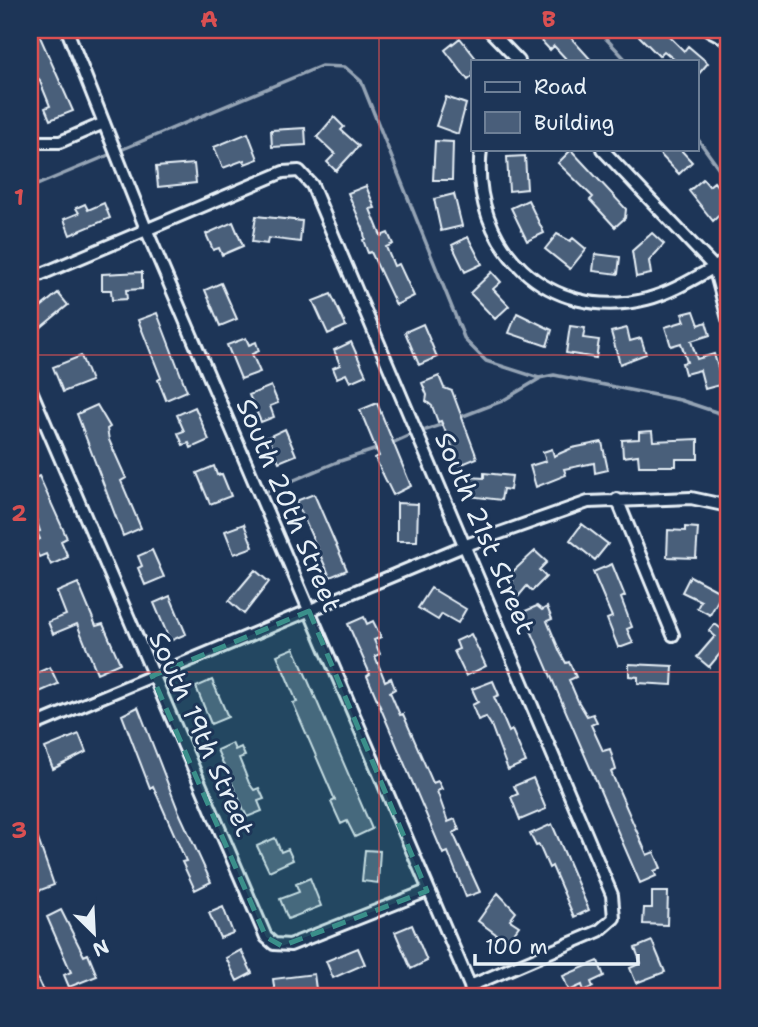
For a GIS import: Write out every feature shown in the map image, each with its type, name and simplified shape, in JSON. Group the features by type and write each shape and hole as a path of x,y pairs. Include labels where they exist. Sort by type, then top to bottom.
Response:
{"main road":[{"path":"30,984 36,997"}],"street":[{"name":"South 20th Street","path":"67,30 146,229 471,992"},
{"path":"489,30 518,60"},
{"path":"709,30 728,40"},
{"path":"30,142 60,142 104,123"},
{"path":"481,150 478,172 481,201 507,254 536,283 568,298 608,304 647,299 728,260"},
{"path":"603,150 714,267 728,319"},
{"name":"South 21st Street","path":"146,229 283,172 299,171 312,185 466,545 612,895 614,918 599,931 471,992"},
{"path":"30,279 146,229"},
{"name":"South 19th Street","path":"30,388 266,937 274,944 290,945 427,891"},
{"path":"30,727 466,545 588,502 691,498 728,506"},
{"path":"617,499 673,635"}],"highlighted area":[{"path":"309,611 427,891 282,946 266,937 152,676"}],"building":[{"path":"30,30 37,30 73,111 50,120 45,108 50,106 39,79 34,81 30,72"},
{"path":"546,30 564,30 591,60 567,60 554,46 550,50 538,37"},
{"path":"645,30 663,30 684,51 688,46 708,63 698,75 698,60 675,60 664,51 659,56 639,36"},
{"path":"460,38 477,60 471,60 471,78 468,80 445,50"},
{"path":"446,97 466,104 458,134 436,126"},
{"path":"334,117 344,127 341,130 359,146 336,171 327,162 335,154 317,137"},
{"path":"305,128 306,145 272,147 271,130"},
{"path":"248,133 258,159 245,164 244,160 223,168 214,147"},
{"path":"435,141 453,142 452,180 433,180"},
{"path":"571,150 626,209 625,218 615,227 590,200 593,197 558,163"},
{"path":"656,150 681,150 692,162 679,174"},
{"path":"525,156 527,189 509,191 507,157"},
{"path":"194,164 196,183 158,187 156,167"},
{"path":"703,179 709,186 714,182 725,195 721,198 728,207 713,221 689,191"},
{"path":"366,186 375,208 370,209 381,236 388,233 393,244 386,247 394,266 399,264 414,296 396,305 371,252 368,253 363,240 363,228 348,193"},
{"path":"454,194 462,226 441,231 434,199"},
{"path":"528,200 544,233 527,241 511,208"},
{"path":"104,203 110,218 70,235 64,219 79,213 76,208 85,204 88,210"},
{"path":"256,216 302,221 300,242 268,238 267,244 252,242"},
{"path":"233,222 243,246 222,255 219,248 213,250 206,234"},
{"path":"652,233 664,244 649,261 651,274 636,277 632,251"},
{"path":"557,234 570,241 573,238 586,249 570,269 545,249"},
{"path":"468,237 482,264 465,272 452,245"},
{"path":"595,254 620,257 618,274 593,271"},
{"path":"142,272 142,289 126,290 127,299 112,300 111,290 102,290 102,274"},
{"path":"492,272 501,282 493,289 509,306 495,319 470,293"},
{"path":"221,283 237,319 220,326 205,290"},
{"path":"58,293 68,305 39,329 30,316"},
{"path":"331,294 346,326 328,334 313,301"},
{"path":"694,311 699,325 706,322 710,335 691,341 697,359 714,354 723,384 705,389 700,370 685,374 682,363 687,362 681,343 671,346 665,327 685,321 682,314"},
{"path":"157,313 187,391 166,400 158,380 161,378 138,320"},
{"path":"517,313 552,330 547,346 509,333"},
{"path":"423,324 437,357 419,365 405,332"},
{"path":"570,326 585,328 583,338 599,340 596,358 566,353"},
{"path":"627,328 630,341 641,338 646,354 620,364 611,332"},
{"path":"246,338 249,345 256,342 259,351 252,354 260,372 241,379 227,345"},
{"path":"351,342 366,375 350,382 346,374 337,378 333,368 340,365 334,350"},
{"path":"81,356 91,381 63,392 53,367"},
{"path":"439,376 444,388 452,391 477,458 460,465 441,421 438,422 432,406 426,401 427,395 422,383"},
{"path":"271,386 278,403 270,406 274,417 261,422 249,395"},
{"path":"377,403 411,486 393,495 375,458 379,456 360,410"},
{"path":"97,405 110,427 107,429 109,440 126,478 121,481 141,528 123,536 77,414"},
{"path":"195,407 209,440 191,448 189,443 183,445 178,433 184,431 177,415"},
{"path":"285,429 296,455 279,462 268,437"},
{"path":"652,431 653,441 698,439 698,459 676,459 676,466 639,466 638,455 623,457 622,440 639,439 639,432"},
{"path":"602,442 608,470 595,473 594,463 564,469 566,475 536,487 530,466 546,461 543,452 552,449 554,456 572,448"},
{"path":"214,466 217,475 222,474 231,496 210,504 197,473"},
{"path":"484,473 512,476 510,490 503,489 501,500 468,496 470,477 484,478"},
{"path":"39,476 67,538 61,541 68,557 51,565 46,554 39,557 32,543 40,539 37,532 40,531 30,500 30,480"},
{"path":"314,494 347,570 330,577 296,501"},
{"path":"397,503 418,504 417,541 397,541"},
{"path":"244,524 253,547 234,554 225,531"},
{"path":"582,524 608,544 595,560 570,540"},
{"path":"685,527 698,528 696,558 667,557 668,530 685,531"},
{"path":"152,550 164,577 145,585 138,568 142,566 138,556"},
{"path":"535,551 547,562 539,570 546,577 532,591 527,586 517,598 506,589 513,581 508,576"},
{"path":"612,564 625,596 621,598 632,627 627,629 633,643 622,647 618,647 607,619 612,617 593,572"},
{"path":"255,570 269,582 244,614 229,601"},
{"path":"690,576 722,593 710,615 697,608 701,601 682,592"},
{"path":"78,583 96,626 103,624 120,663 97,673 77,624 53,634 48,622 66,615 57,592"},
{"path":"431,588 466,609 458,623 442,614 438,620 418,608"},
{"path":"170,596 186,634 170,641 154,603"},
{"path":"537,606 542,610 547,607 552,619 547,621 560,652 566,663 569,662 576,677 569,680 578,701 587,716 593,714 597,722 591,725 603,751 610,749 616,770 611,772 647,855 654,852 661,868 654,871 656,876 640,883 523,612"},
{"path":"364,617 367,624 373,621 381,637 374,640 380,654 375,656 385,681 391,678 395,689 390,692 400,715 403,714 433,783 438,781 442,789 437,791 448,822 455,819 459,830 453,833 480,892 466,897 448,852 443,854 367,676 370,674 348,624"},
{"path":"715,624 728,634 728,644 709,667 697,657 715,636 709,631"},
{"path":"471,634 486,666 466,676 454,651 459,649 456,641"},
{"path":"294,648 372,829 355,837 347,821 341,824 331,802 335,800 293,703 297,702 277,655"},
{"path":"629,664 673,666 672,685 638,683 638,677 629,676"},
{"path":"50,667 58,684 30,696 30,676"},
{"path":"212,680 228,717 211,724 196,687"},
{"path":"493,681 499,695 494,697 526,762 508,770 491,725 486,717 478,720 472,705 478,702 472,689"},
{"path":"138,707 178,810 211,882 195,890 182,862 186,861 153,786 150,788 122,715"},
{"path":"79,734 86,752 53,769 45,748"},
{"path":"232,743 235,750 241,747 245,756 239,758 249,783 254,790 259,788 264,799 258,801 262,811 247,817 217,750"},
{"path":"533,778 546,809 520,820 511,797 518,794 514,786"},
{"path":"30,816 54,885 38,891 30,872"},
{"path":"552,824 589,910 574,917 552,866 549,868 539,845 536,846 530,834"},
{"path":"275,838 281,852 288,849 293,860 269,871 257,846"},
{"path":"365,850 380,851 378,883 362,881"},
{"path":"310,878 321,906 288,919 280,899 299,892 296,884"},
{"path":"652,892 668,892 667,925 643,924 644,908 652,908"},
{"path":"498,893 516,912 510,920 519,926 507,942 478,921"},
{"path":"223,907 233,933 220,938 209,913"},
{"path":"61,910 84,956 88,954 97,976 69,987 64,975 71,972 47,917"},
{"path":"412,925 427,961 411,969 395,932"},
{"path":"652,941 665,972 636,983 630,968 641,963 635,948"},
{"path":"358,948 365,964 333,978 326,961"},
{"path":"241,950 252,973 237,981 226,958"},
{"path":"598,961 604,976 591,982 593,987 584,991 582,985 569,991 563,976"},
{"path":"314,974 316,989 275,994 273,979"}],"waterway":[{"path":"598,30 626,60"},
{"path":"30,188 321,66 345,67 361,81 465,340 486,361 539,378 554,375 680,400 728,416"},
{"path":"698,139 728,181"},
{"path":"458,418 502,401 539,379"},
{"path":"426,430 444,424"},
{"path":"390,444 410,435"},
{"path":"268,491 337,462 380,448"}]}
